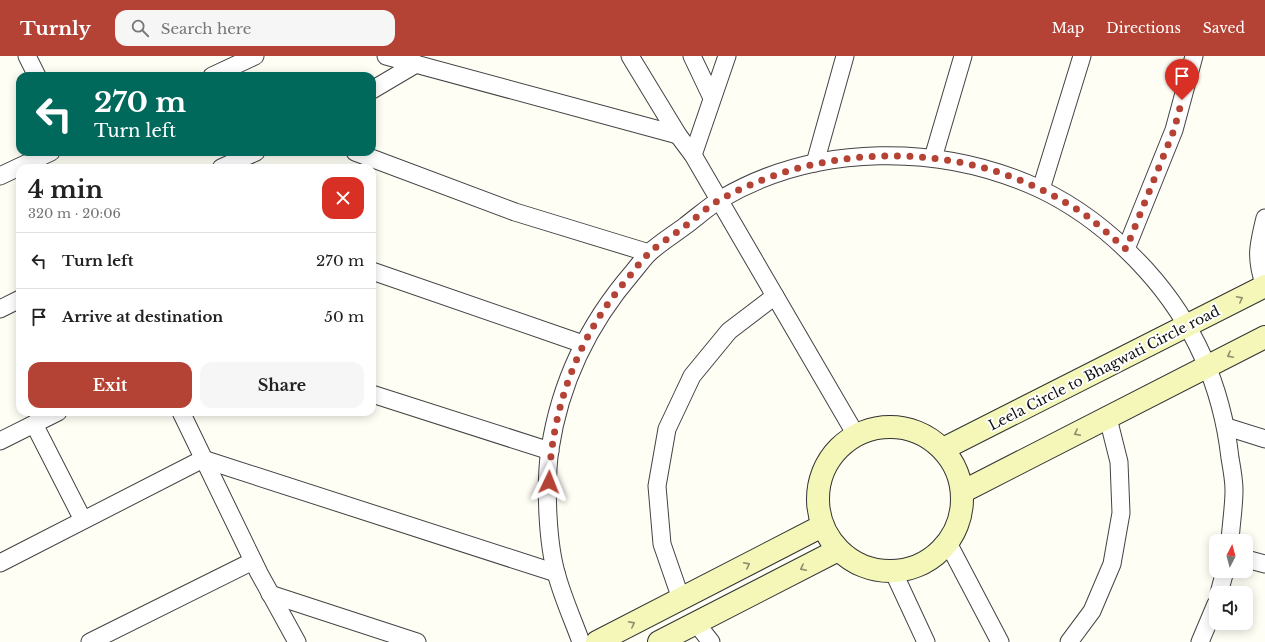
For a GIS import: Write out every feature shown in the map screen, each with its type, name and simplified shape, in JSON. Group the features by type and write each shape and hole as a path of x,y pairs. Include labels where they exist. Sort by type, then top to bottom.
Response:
{"street":[{"path":"27,56 35,72"},
{"path":"221,72 255,56"},
{"path":"386,56 678,135"},
{"path":"630,56 720,200 856,435"},
{"path":"692,56 712,98"},
{"path":"693,155 727,56"},
{"path":"815,163 846,56"},
{"path":"933,158 963,56"},
{"path":"1041,190 1082,56"},
{"path":"1126,249 1174,130 1194,56"},
{"path":"376,88 416,64"},
{"path":"581,642 556,573 548,512 550,451 562,396 583,344 612,296 649,253 720,200 766,178 815,163 874,155 933,158 988,169 1041,190 1086,216 1126,249 1160,285 1188,325 1208,366 1227,427 1234,490 1231,534"},
{"path":"230,164 247,156"},
{"path":"366,156 515,212 649,253"},
{"path":"33,164 49,158"},
{"path":"0,176 16,170"},
{"path":"1265,218 1258,247 1258,262 1265,286"},
{"path":"376,272 583,344"},
{"name":"Leela Circle to Bhagwati Circle road","path":"943,449 1265,286"},
{"path":"681,599 661,537 657,486 667,429 692,376 728,331 775,296"},
{"path":"0,309 16,301"},
{"path":"962,492 1265,337"},
{"path":"376,395 550,451"},
{"path":"0,441 50,416"},
{"path":"183,416 270,594 298,642"},
{"path":"1069,642 1092,611 1112,564 1121,513 1119,462 1108,418"},
{"path":"34,424 83,520"},
{"path":"892,427 911,430 928,437 943,449 959,476 962,492 962,510 957,527 948,543 933,557 914,568 893,571 873,569 854,562 838,550 822,526 818,506 819,484 826,465 839,448 856,435 873,429 892,427"},
{"path":"1227,427 1265,439"},
{"path":"0,563 204,459 556,573"},
{"path":"597,642 822,526"},
{"path":"948,543 1000,642"},
{"path":"659,642 838,550"},
{"path":"90,642 253,560"},
{"path":"1253,561 1265,564"},
{"path":"893,571 926,642"},
{"path":"270,594 417,642"},
{"path":"1200,642 1209,621"},
{"path":"696,623 711,642"}],"route":[{"path":"549,482 550,451 562,396 583,344 612,296 649,253 720,200 766,178 815,163 874,155 933,158 988,169 1041,190 1086,216 1126,249 1174,130 1182,100"}]}
